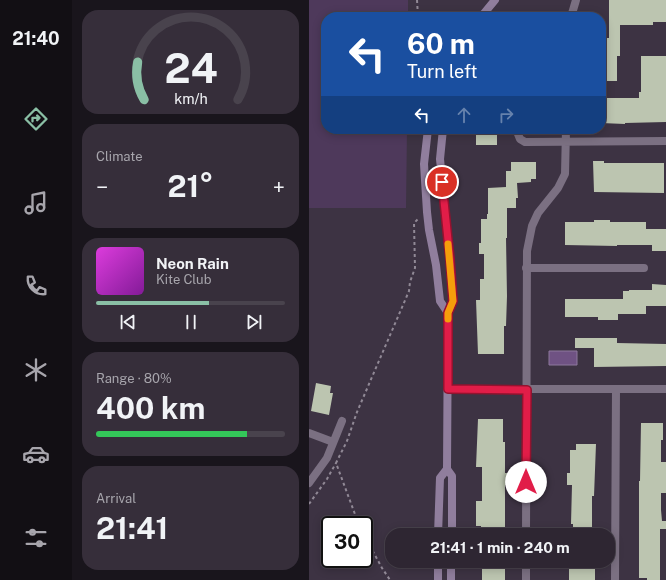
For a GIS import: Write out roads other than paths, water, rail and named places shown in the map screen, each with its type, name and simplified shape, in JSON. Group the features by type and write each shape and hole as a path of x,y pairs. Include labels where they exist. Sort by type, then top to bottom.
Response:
{"main road":[{"path":"485,12 495,0"},
{"path":"427,134 424,164 429,230 436,265 440,301 448,313"},
{"path":"442,134 440,159 453,301 448,313 447,469 452,476 452,528"},
{"path":"438,528 440,478 447,469"},
{"path":"437,580 438,568"},
{"path":"451,568 451,580"}],"street":[{"path":"573,12 577,0"},
{"path":"518,134 520,139 525,142 666,140"},
{"path":"526,528 527,251 532,226 538,213 558,188 565,174 566,134"},
{"path":"526,268 644,268"},
{"path":"448,389 666,389"},
{"path":"615,580 616,389"},
{"path":"309,483 327,458 342,421"},
{"path":"309,433 333,442"},
{"path":"526,568 526,580"}]}
